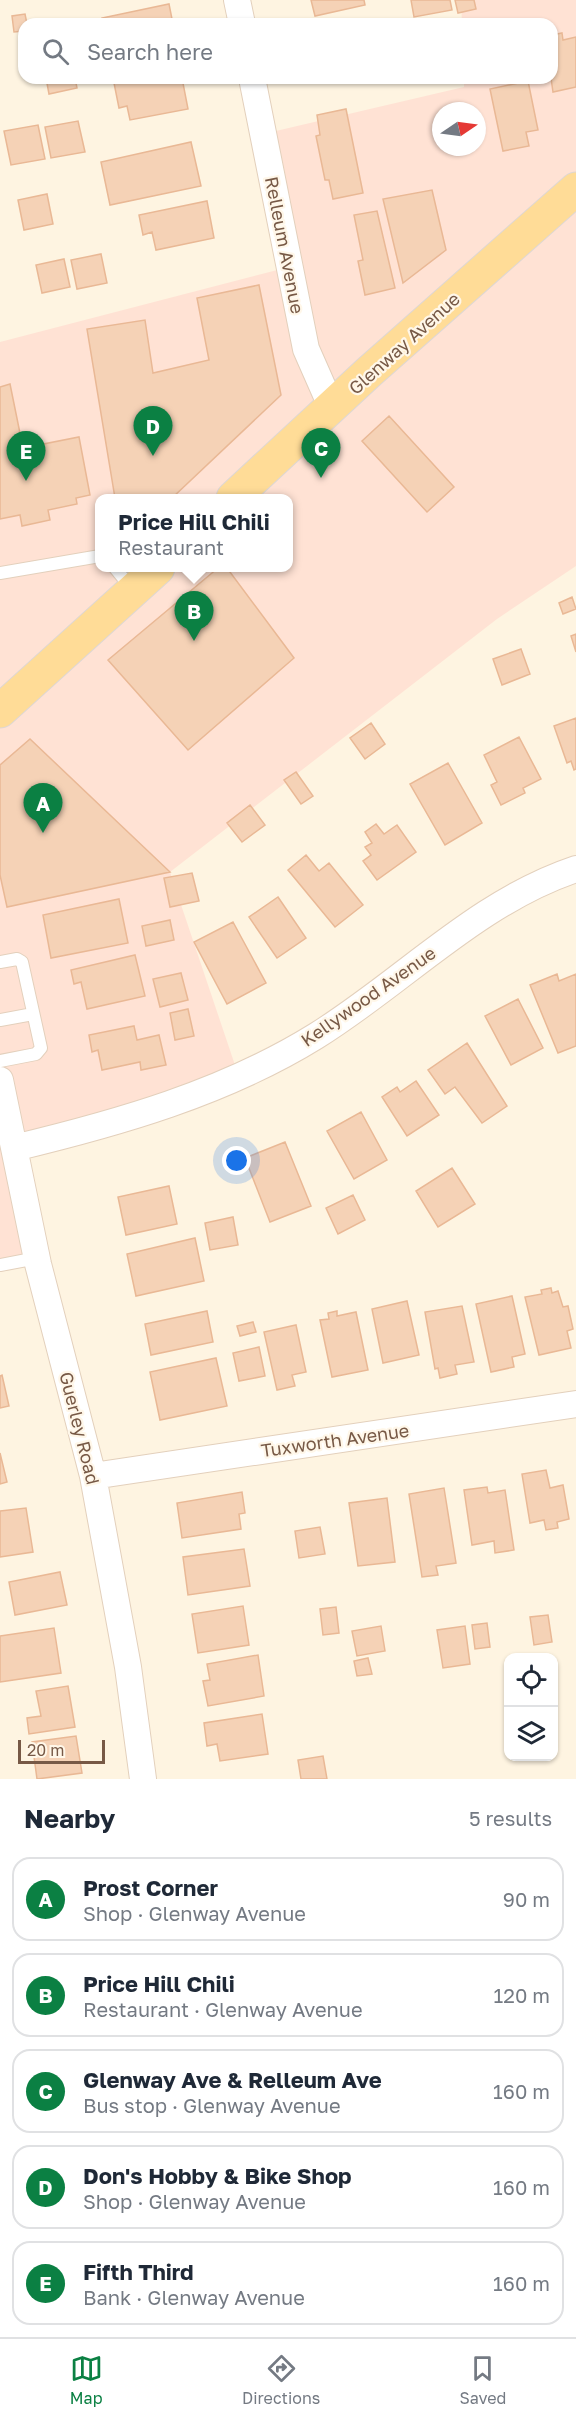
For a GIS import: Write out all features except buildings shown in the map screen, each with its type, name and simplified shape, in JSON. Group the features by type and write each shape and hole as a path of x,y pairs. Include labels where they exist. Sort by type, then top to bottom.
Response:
{"main road":[{"name":"Glenway Avenue","path":"238,494 369,372 576,189"},
{"path":"0,711 13,686 124,579 144,572"}],"street":[{"path":"237,0 241,18"},
{"name":"Relleum Avenue","path":"253,84 306,349 332,408"},
{"name":"Kellywood Avenue","path":"14,1148 148,1113 239,1077 315,1036 388,987 469,924 514,897 576,869"},
{"name":"Guerley Road","path":"0,1080 37,1258 93,1476 128,1667 143,1779"},
{"name":"Tuxworth Avenue","path":"93,1476 576,1404"}],"lane":[{"path":"0,573 95,557"},
{"path":"0,962 17,959 22,962 40,1048 36,1054 0,1061"},
{"path":"0,1020 33,1014"},
{"path":"0,1265 37,1258"}],"shaded area":[{"path":"461,0 576,0 576,566 497,619 170,872 239,1077 14,1148 38,1264 0,1272 0,342 289,267 263,134 464,87 464,84 558,84 558,18 462,18"}],"place":[{"name":"Don's Hobby & Bike Shop","path":"153,456"},
{"name":"Glenway Ave & Relleum Ave","path":"321,478"},
{"name":"Fifth Third","path":"26,481"},
{"name":"Price Hill Chili","path":"194,641"},
{"name":"Prost Corner","path":"43,833"}]}
